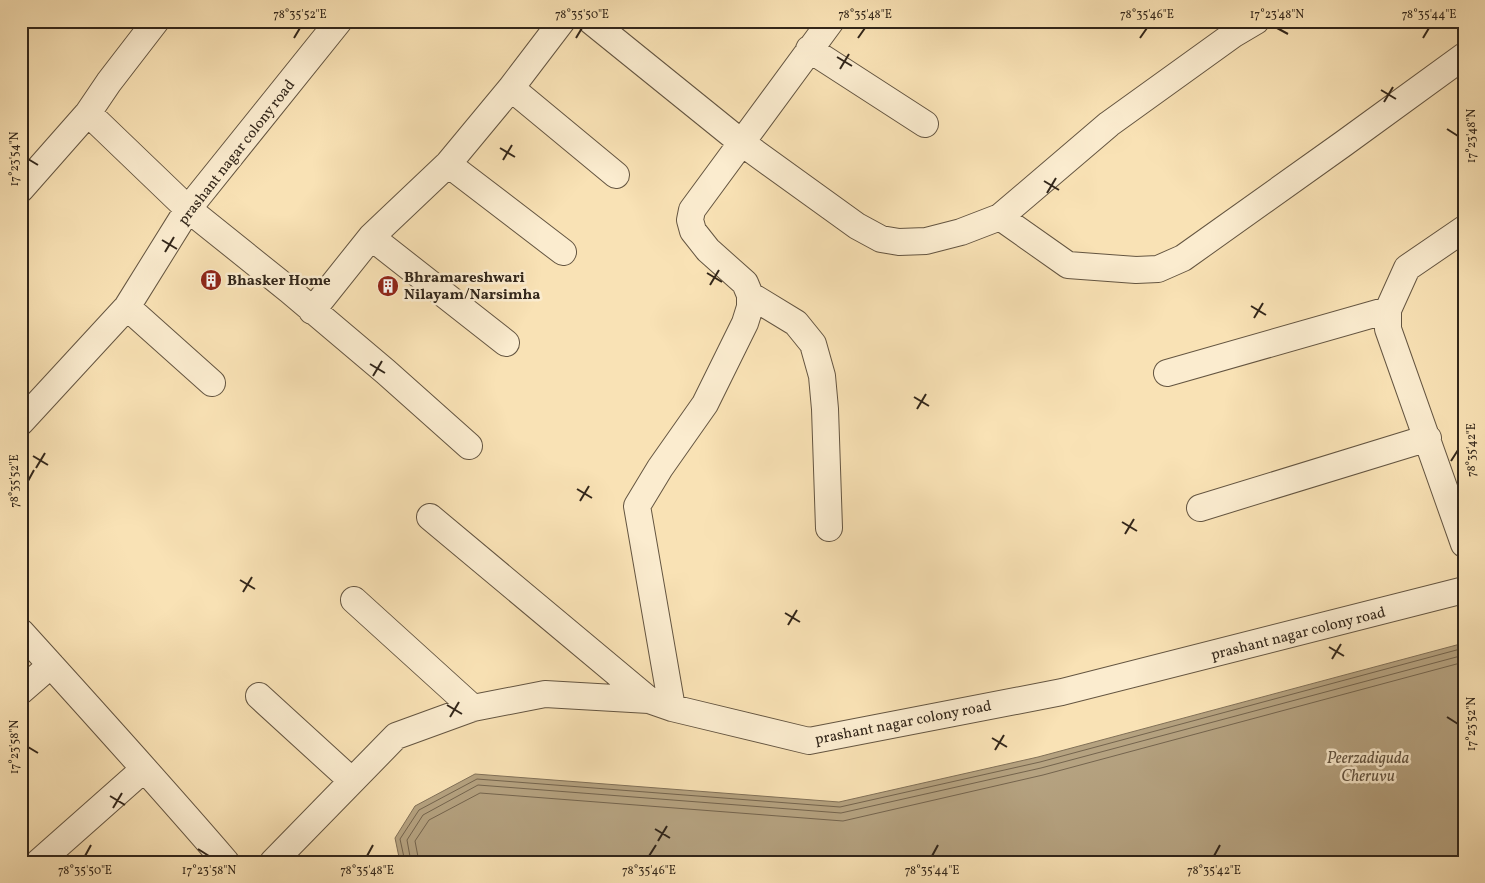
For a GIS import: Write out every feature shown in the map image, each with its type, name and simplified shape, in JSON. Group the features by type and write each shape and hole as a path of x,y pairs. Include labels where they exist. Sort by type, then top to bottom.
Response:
{"street":[{"path":"21,189 88,113 109,82 156,21"},
{"name":"prashant nagar colony road","path":"21,422 127,307 188,209 339,21"},
{"path":"312,311 372,236 448,164 511,88 562,21"},
{"path":"591,21 742,143 857,226 881,239 899,242 926,241 961,232 1000,217 1109,124 1234,34 1256,21"},
{"path":"661,704 637,506 660,468 705,404 745,323 750,307 750,295 745,284 708,250 693,231 690,220 692,210 831,21"},
{"path":"809,49 925,124"},
{"path":"1000,217 1068,265 1136,270 1158,269 1183,258 1464,56"},
{"path":"511,88 616,175"},
{"path":"88,113 188,209 289,290 386,372 469,446"},
{"path":"448,164 563,252"},
{"path":"1464,229 1408,268 1388,310 1388,329 1464,544"},
{"path":"372,236 506,343"},
{"path":"750,295 796,323 813,344 822,376 825,409 829,528"},
{"path":"127,307 212,383"},
{"path":"1167,373 1388,310"},
{"path":"1200,508 1428,438"},
{"path":"430,517 661,704"},
{"name":"prashant nagar colony road","path":"273,862 396,736 473,708 545,694 661,704 809,741 1062,692 1464,590"},
{"path":"354,600 473,708"},
{"path":"21,632 169,795 226,862"},
{"path":"21,691 51,665"},
{"path":"259,696 352,781"},
{"path":"38,862 144,769"}],"water":[{"name":"Peerzadiguda Cheruvu","path":"1464,643 1464,862 400,862 395,838 415,806 475,774 839,802 1038,757"}],"place":[{"name":"Bhasker Home","path":"211,280"},
{"name":"Bhramareshwari Nilayam/Narsimha","path":"388,286"}]}
